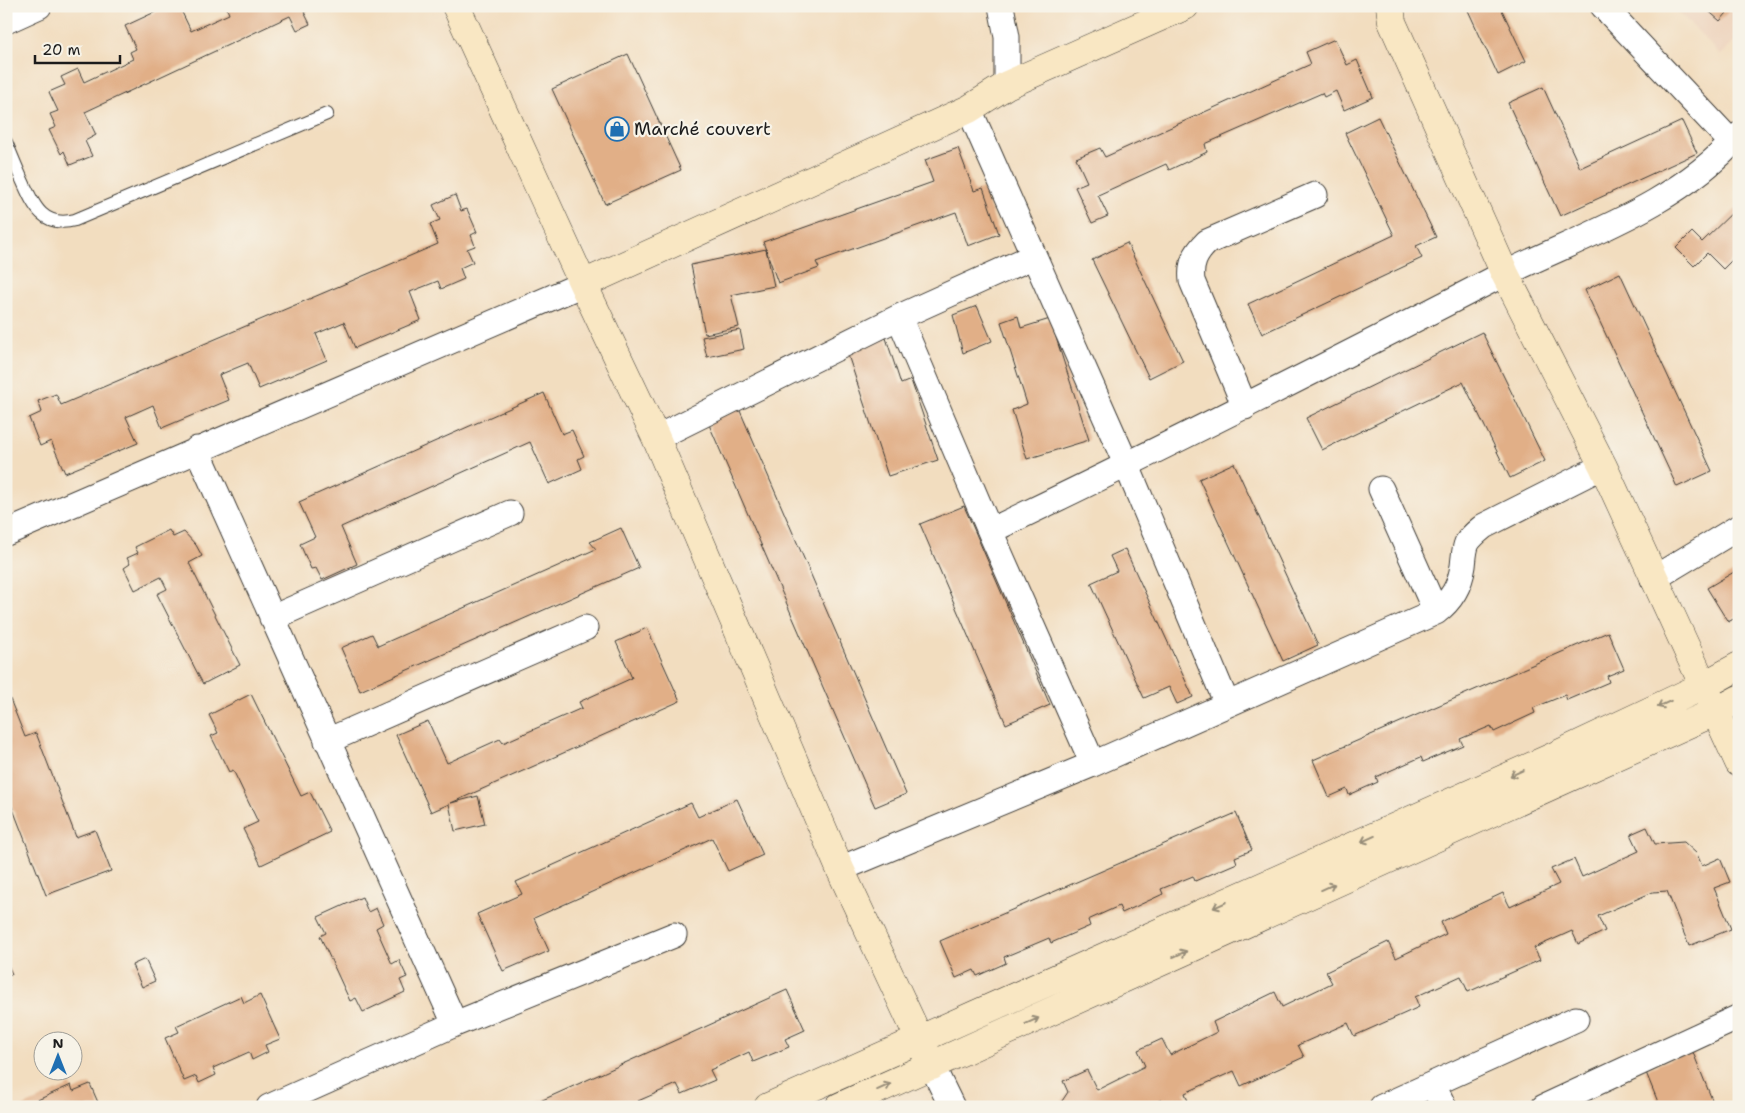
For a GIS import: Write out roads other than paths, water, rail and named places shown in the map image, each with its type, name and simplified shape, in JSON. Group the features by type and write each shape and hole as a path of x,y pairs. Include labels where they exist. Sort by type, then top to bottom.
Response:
{"street":[{"path":"6,21 40,6"},
{"path":"456,6 582,284 656,438 840,868 952,1107"},
{"path":"1001,6 1007,36 1007,85"},
{"path":"6,533 582,284 969,109 1007,85 1185,6"},
{"path":"990,531 1245,407 1505,274 1636,212 1667,194 1702,169 1735,139 1603,6"},
{"path":"1385,11 1505,274 1603,466 1703,686 1728,705 1739,763"},
{"path":"969,109 1126,466 1227,704"},
{"path":"1245,407 1192,281 1191,270 1194,259 1199,250 1216,237 1315,196"},
{"path":"656,438 899,317 1034,256"},
{"path":"899,317 990,531 1093,764"},
{"path":"197,450 455,1024"},
{"path":"840,868 1093,764 1436,612 1450,600 1459,584 1465,549 1468,541 1474,534 1484,526 1603,466"},
{"path":"1381,489 1436,612"},
{"path":"272,618 510,513"},
{"path":"1654,579 1739,527"},
{"path":"327,740 585,628"},
{"path":"768,1107 1541,762 1703,686 1739,666"},
{"path":"839,1107 1728,705"},
{"path":"269,1107 455,1024 674,935"},
{"path":"1544,1107 1739,1017"},
{"path":"1382,1107 1576,1019"},
{"path":"1433,1085 1444,1107"}],"lane":[{"path":"6,142 32,203 45,217 63,223 75,220 327,114"}],"place":[{"name":"Marché couvert","path":"617,129"}]}
